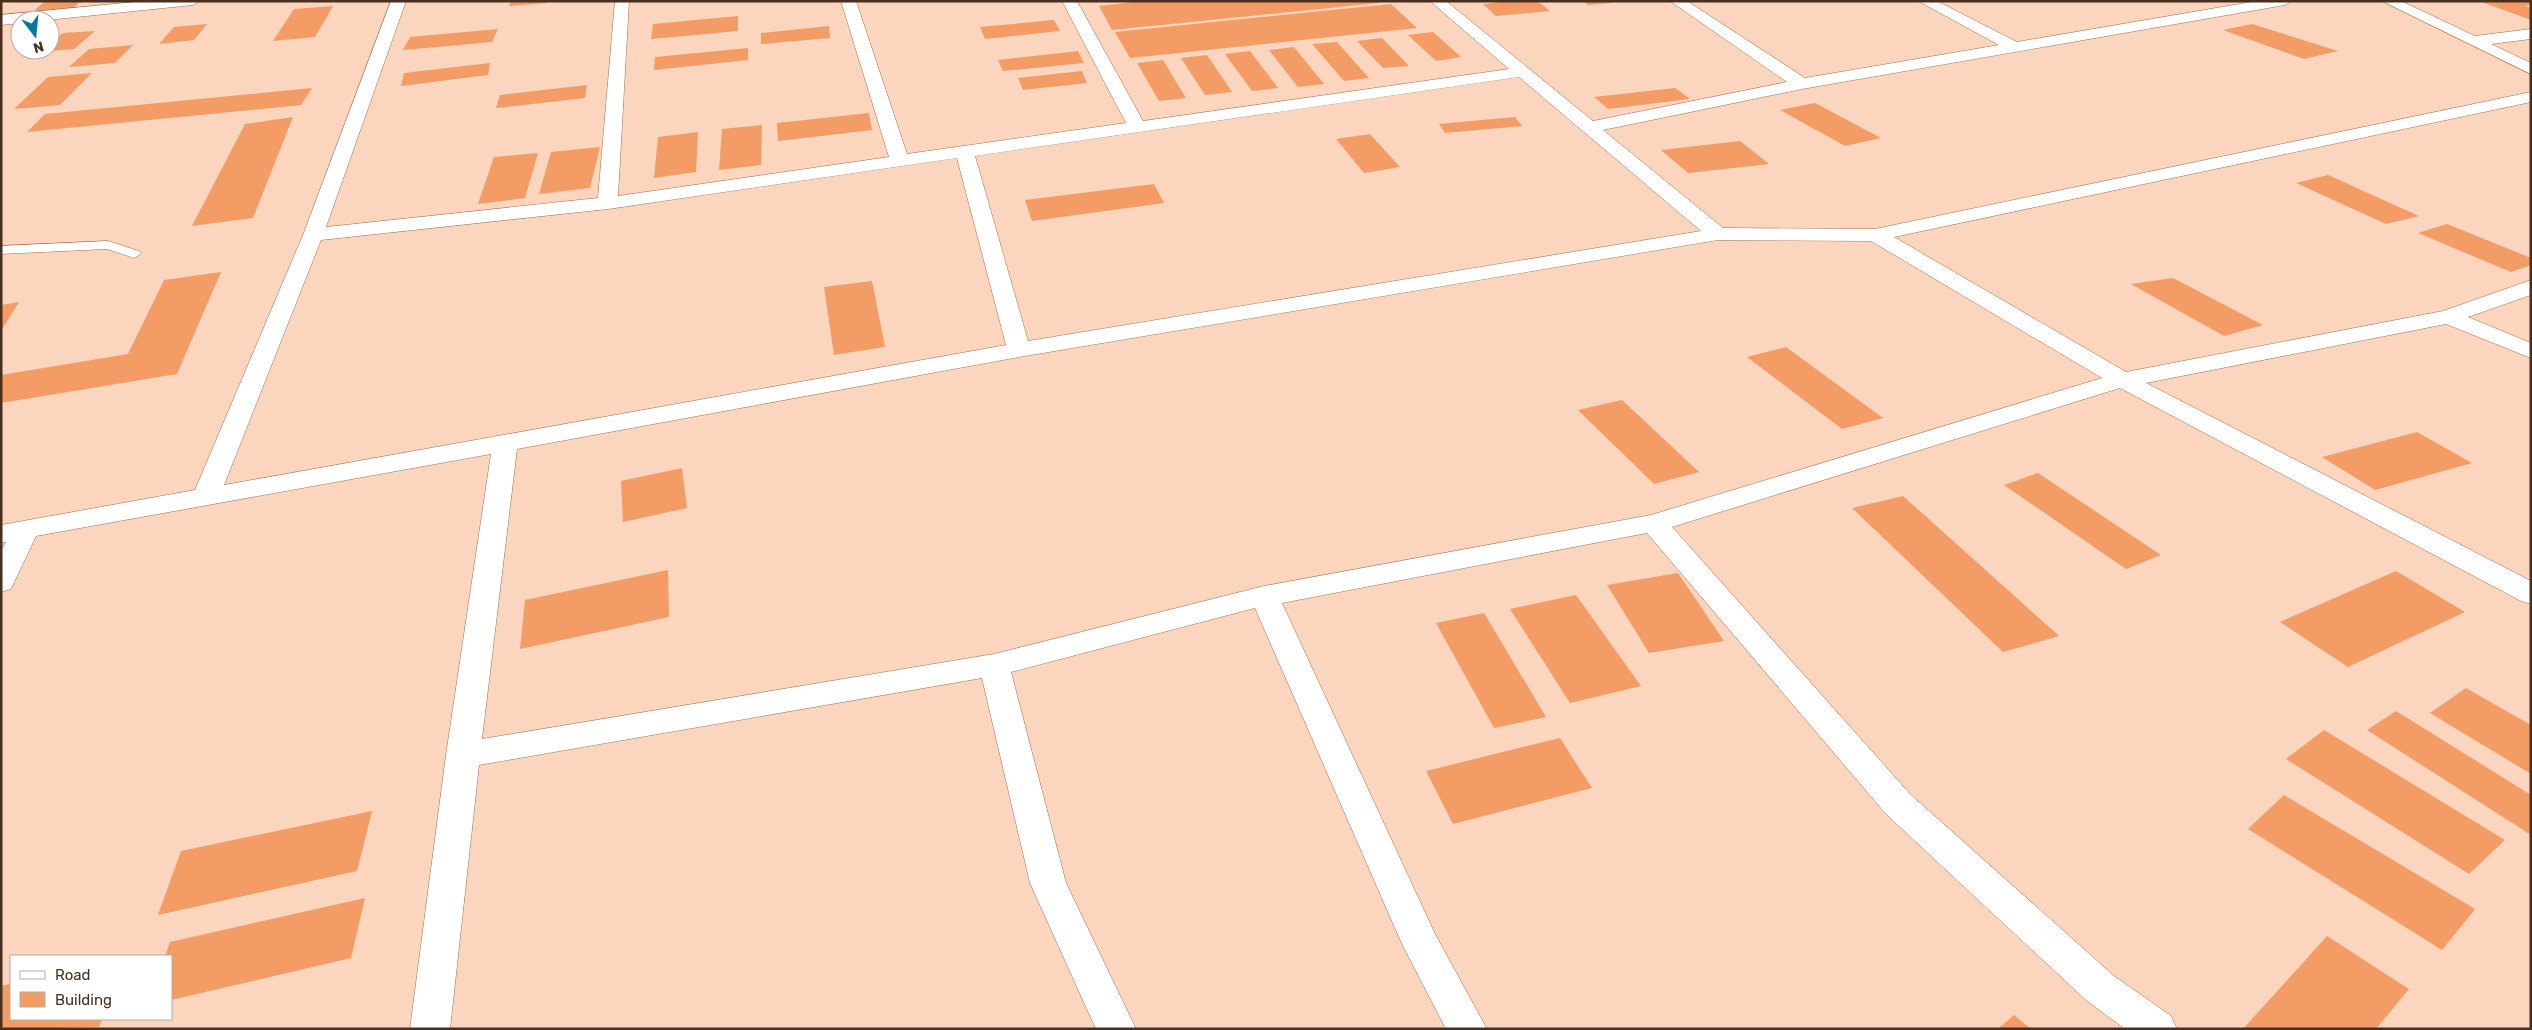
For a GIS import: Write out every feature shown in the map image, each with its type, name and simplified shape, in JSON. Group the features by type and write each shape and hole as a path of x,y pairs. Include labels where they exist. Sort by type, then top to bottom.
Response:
{"street":[{"path":"1,20 193,1"},
{"path":"206,497 312,235 399,1"},
{"path":"608,203 622,1"},
{"path":"848,1 900,162"},
{"path":"1070,1 1138,128"},
{"path":"1437,1 1520,72 1718,234"},
{"path":"1677,1 1802,84"},
{"path":"1926,1 2016,48"},
{"path":"1589,127 1802,84 2285,1"},
{"path":"2389,1 2531,68"},
{"path":"2186,5 2209,14"},
{"path":"2475,41 2531,34"},
{"path":"312,235 608,203 1520,72"},
{"path":"1,582 14,532 1019,350 1718,234 1875,235 2531,97"},
{"path":"965,153 1019,350"},
{"path":"1875,235 2122,380 2531,594"},
{"path":"463,755 994,665 1264,596 1654,523 2122,380 2448,317 2531,286"},
{"path":"2448,317 2531,351"},
{"path":"430,1029 463,755 505,443"},
{"path":"1654,523 1898,804 2100,988 2157,1029"},
{"path":"1264,596 1421,944 1467,1029"},
{"path":"994,665 1048,883 1116,1029"}],"lane":[{"path":"1,250 108,245 134,254"}],"building":[{"path":"45,1 80,1 74,8 35,10"},
{"path":"511,1 547,1 547,3 509,6"},
{"path":"1143,1 1379,1 1379,3 1112,30 1099,6"},
{"path":"1537,1 1550,11 1496,16 1483,4"},
{"path":"1583,1 1611,1 1611,3 1588,5"},
{"path":"2479,1 2531,1 2531,5 2525,6 2531,8 2531,20"},
{"path":"1391,4 1417,28 1130,58 1115,32"},
{"path":"333,6 315,37 273,41 294,9"},
{"path":"738,16 738,31 651,39 653,24"},
{"path":"1054,20 1060,31 985,39 980,27"},
{"path":"207,24 194,40 159,44 174,27"},
{"path":"2252,24 2338,51 2304,59 2223,30"},
{"path":"829,26 830,38 761,44 761,33"},
{"path":"498,29 492,42 403,50 410,37"},
{"path":"95,31 74,49 60,50 60,36 63,33"},
{"path":"1433,32 1461,57 1436,61 1408,35"},
{"path":"1382,38 1409,66 1383,68 1357,41"},
{"path":"1337,42 1369,78 1344,81 1312,44"},
{"path":"133,45 115,63 69,67 89,49"},
{"path":"1294,47 1324,84 1298,87 1269,50"},
{"path":"748,48 748,60 654,70 655,57"},
{"path":"1078,51 1084,63 1003,71 998,60"},
{"path":"1250,51 1278,88 1252,91 1225,54"},
{"path":"1207,55 1232,92 1205,95 1181,58"},
{"path":"1163,60 1186,98 1159,101 1137,63"},
{"path":"490,63 488,75 401,86 404,73"},
{"path":"1082,71 1087,83 1023,90 1018,78"},
{"path":"92,73 60,105 14,109 48,77"},
{"path":"587,85 585,98 496,108 500,95"},
{"path":"312,88 301,105 27,132 45,114"},
{"path":"1675,88 1690,99 1608,109 1594,97"},
{"path":"1815,103 1881,138 1845,146 1780,110"},
{"path":"869,113 872,130 778,141 777,123"},
{"path":"293,117 253,218 192,226 245,124"},
{"path":"1515,117 1522,126 1445,133 1439,124"},
{"path":"762,125 761,165 719,170 722,129"},
{"path":"698,132 696,172 654,178 658,137"},
{"path":"1370,134 1400,167 1364,173 1336,139"},
{"path":"1740,141 1769,164 1688,173 1661,150"},
{"path":"600,147 590,188 539,194 551,152"},
{"path":"538,153 525,198 478,204 494,157"},
{"path":"2328,175 2419,216 2386,224 2296,183"},
{"path":"1154,184 1164,203 1032,221 1025,200"},
{"path":"2447,224 2531,258 2531,265 2511,272 2418,233"},
{"path":"221,272 177,374 1,403 1,375 128,354 164,280"},
{"path":"2173,278 2263,325 2224,336 2131,284"},
{"path":"872,281 885,347 834,355 824,287"},
{"path":"19,302 1,331 1,305"},
{"path":"1786,347 1883,418 1842,429 1747,357"},
{"path":"1622,400 1699,472 1654,484 1578,410"},
{"path":"2417,432 2472,463 2375,490 2322,457"},
{"path":"682,468 687,508 623,522 621,481"},
{"path":"2038,473 2161,555 2126,569 2004,485"},
{"path":"1903,496 2059,636 2003,652 1852,508"},
{"path":"668,570 669,617 520,649 525,600"},
{"path":"2396,571 2465,612 2348,667 2280,622"},
{"path":"1678,573 1724,641 1649,653 1607,585"},
{"path":"1576,595 1641,686 1570,703 1510,609"},
{"path":"1484,613 1546,717 1494,728 1436,623"},
{"path":"2466,688 2531,725 2531,774 2430,713"},
{"path":"2396,711 2531,795 2531,835 2367,730"},
{"path":"2324,730 2505,840 2469,874 2286,759"},
{"path":"1560,738 1592,788 1453,824 1426,771"},
{"path":"2284,795 2475,909 2442,950 2248,829"},
{"path":"372,811 357,871 158,915 181,851"},
{"path":"365,898 351,958 172,1000 172,955 165,955 170,942"},
{"path":"2327,936 2409,989 2376,1029 2243,1029"},
{"path":"10,984 10,1020 102,1020 99,1027 1,1029 1,986"},
{"path":"2014,1015 2031,1029 1998,1029"}]}
